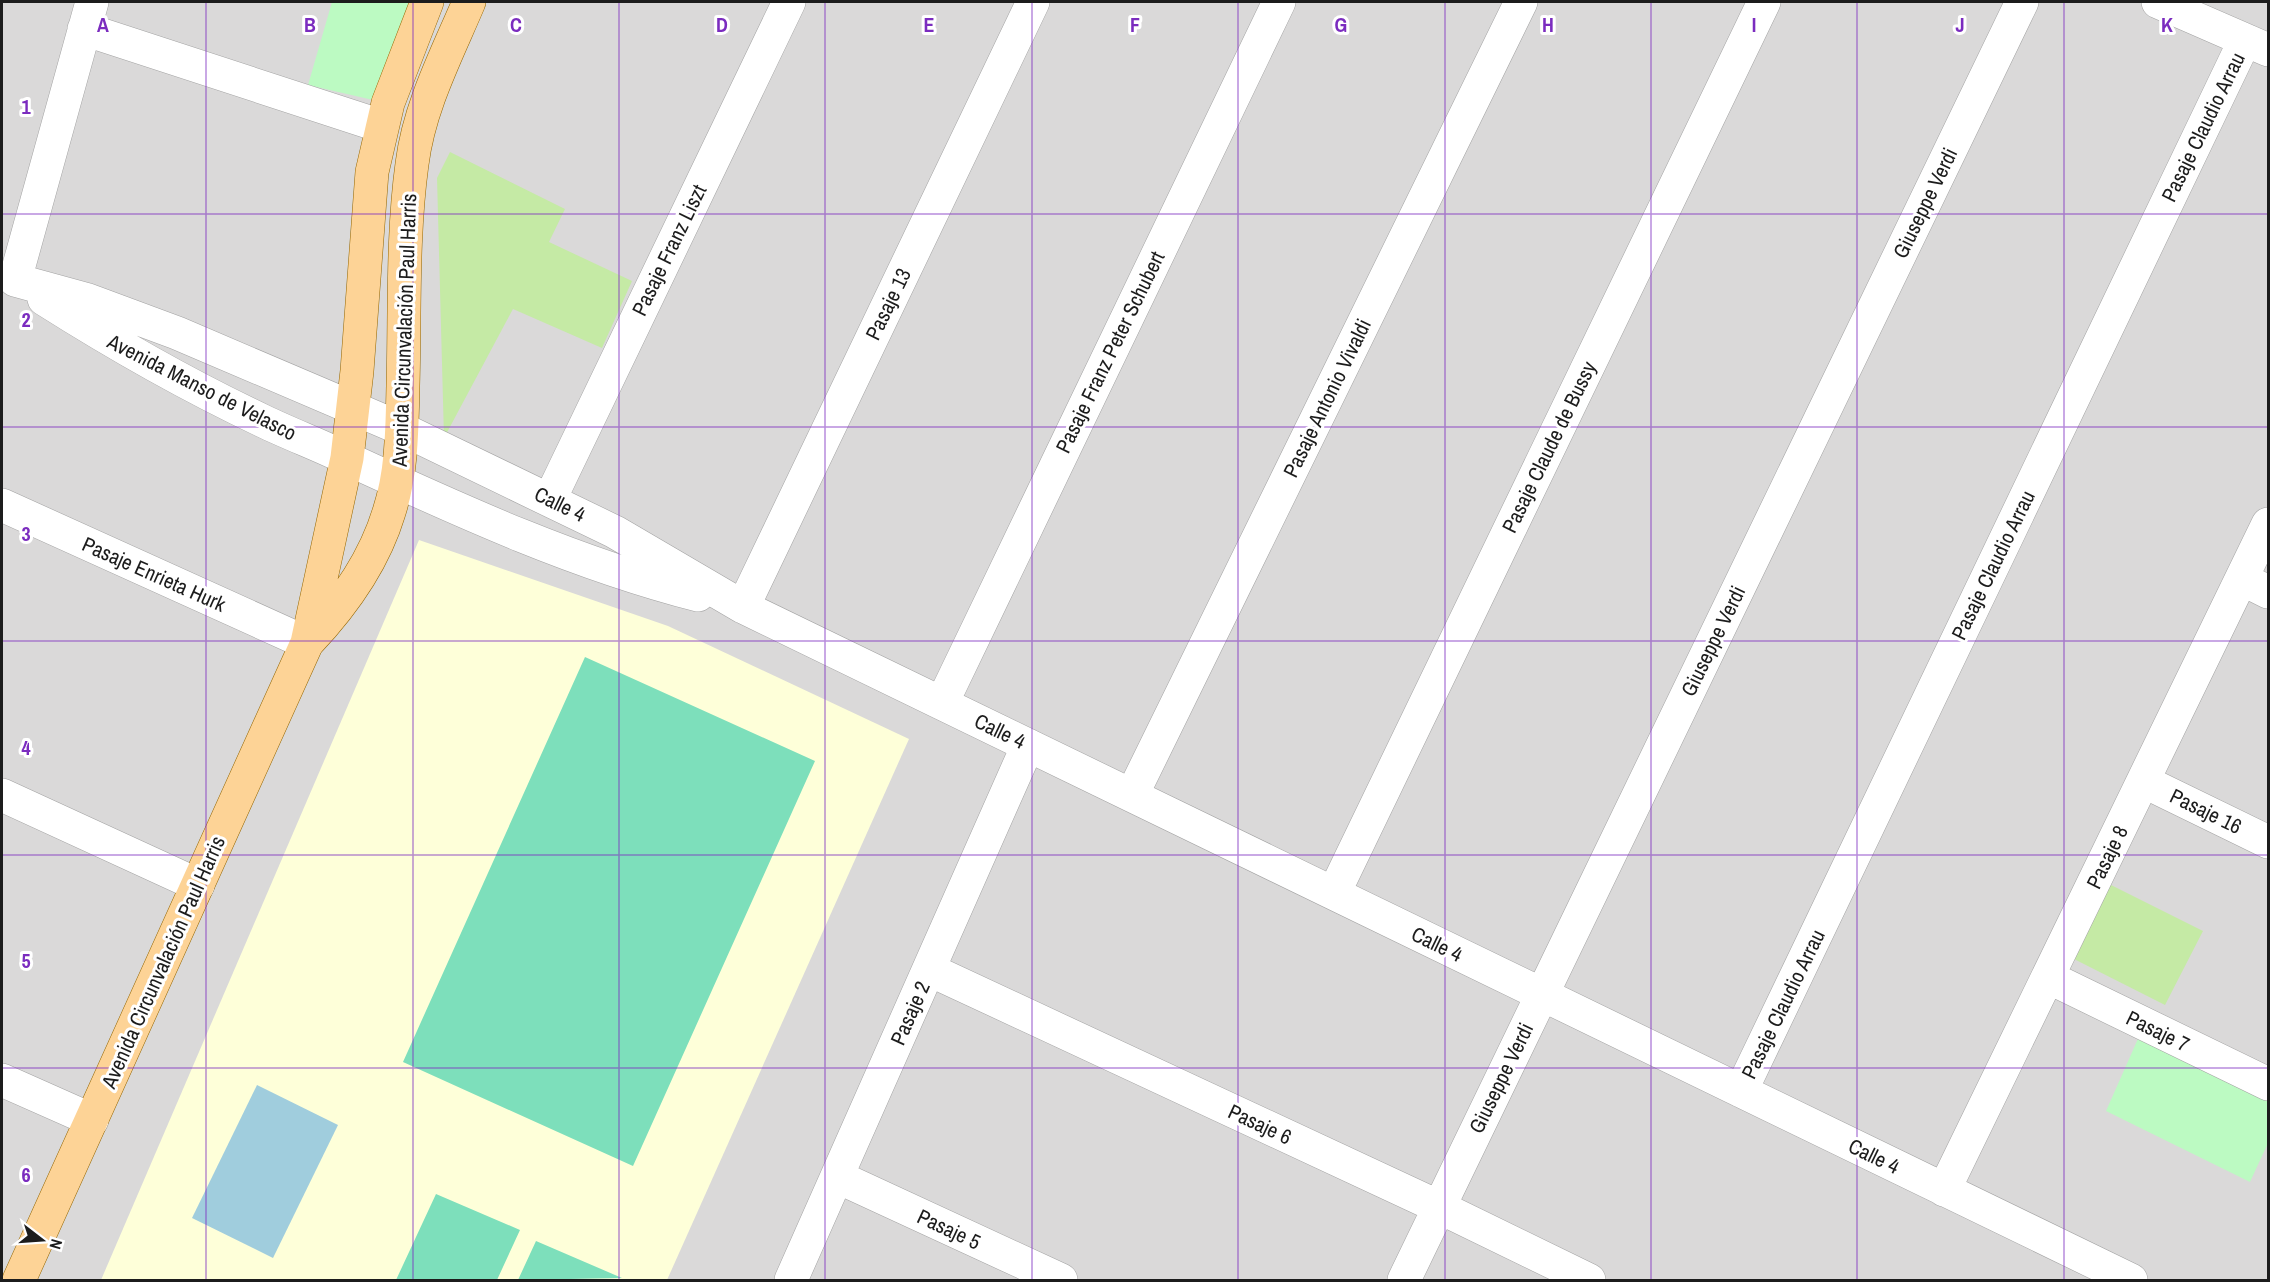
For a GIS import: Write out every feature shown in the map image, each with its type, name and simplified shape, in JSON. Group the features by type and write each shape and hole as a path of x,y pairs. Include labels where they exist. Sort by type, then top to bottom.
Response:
{"main road":[{"name":"Avenida Circunvalación Paul Harris","path":"19,1281 307,643 347,458 372,172 381,126 427,2"},
{"name":"Avenida Circunvalación Paul Harris","path":"307,643 333,615 358,580 389,514 397,482 402,429 409,188 412,161 431,91 469,2"}],"street":[{"name":"Pasaje Franz Liszt","path":"550,499 789,2"},
{"name":"Pasaje 13","path":"743,607 1033,2"},
{"name":"Pasaje Franz Peter Schubert","path":"942,703 1279,2"},
{"name":"Pasaje Antonio Vivaldi","path":"1132,795 1521,2"},
{"name":"Pasaje Claude de Bussy","path":"1334,893 1764,2"},
{"name":"Giuseppe Verdi","path":"1404,1281 2022,2"},
{"path":"2158,2 2257,45"},
{"path":"8,277 88,15 381,126"},
{"name":"Pasaje Claudio Arrau","path":"1741,1091 2257,45"},
{"name":"Avenida Manso de Velasco","path":"8,277 88,300 177,333 402,429"},
{"name":"Avenida Manso de Velasco","path":"8,277 176,378 263,422 397,482"},
{"name":"Calle 4","path":"402,429 615,532 743,607 2131,1281"},
{"name":"Calle 4","path":"397,482 570,554 637,578 743,607"},
{"name":"Pasaje Enrieta Hurk","path":"2,505 307,643"},
{"name":"Pasaje 8","path":"1944,1190 2143,781 2255,585 2268,524"},
{"name":"Pasaje 2","path":"791,1281 1028,745"},
{"name":"Pasaje 16","path":"2143,781 2268,842"},
{"path":"2,795 198,885"},
{"name":"Pasaje 6","path":"930,970 1439,1207 1589,1281"},
{"name":"Pasaje 7","path":"2048,977 2268,1084"},
{"path":"2,1080 92,1120"},
{"name":"Pasaje 5","path":"838,1177 1061,1281"}],"shaded area":[{"path":"2,2 2268,2 2268,1280 2,1280"},
{"path":"419,540 668,626 909,739 667,1280 101,1280"}],"green space":[{"path":"332,2 413,2 373,100 308,85"},
{"path":"450,152 565,209 549,242 632,281 602,348 513,309 444,438 437,178"},
{"path":"585,657 815,761 633,1166 403,1062"},
{"path":"2107,883 2203,931 2165,1005 2070,957"},
{"path":"2141,1032 2268,1094 2268,1143 2250,1182 2106,1111"},
{"path":"436,1194 520,1230 497,1280 396,1280"},
{"path":"536,1241 622,1278 518,1280"}],"water":[{"path":"257,1085 338,1125 273,1258 192,1218"}]}
